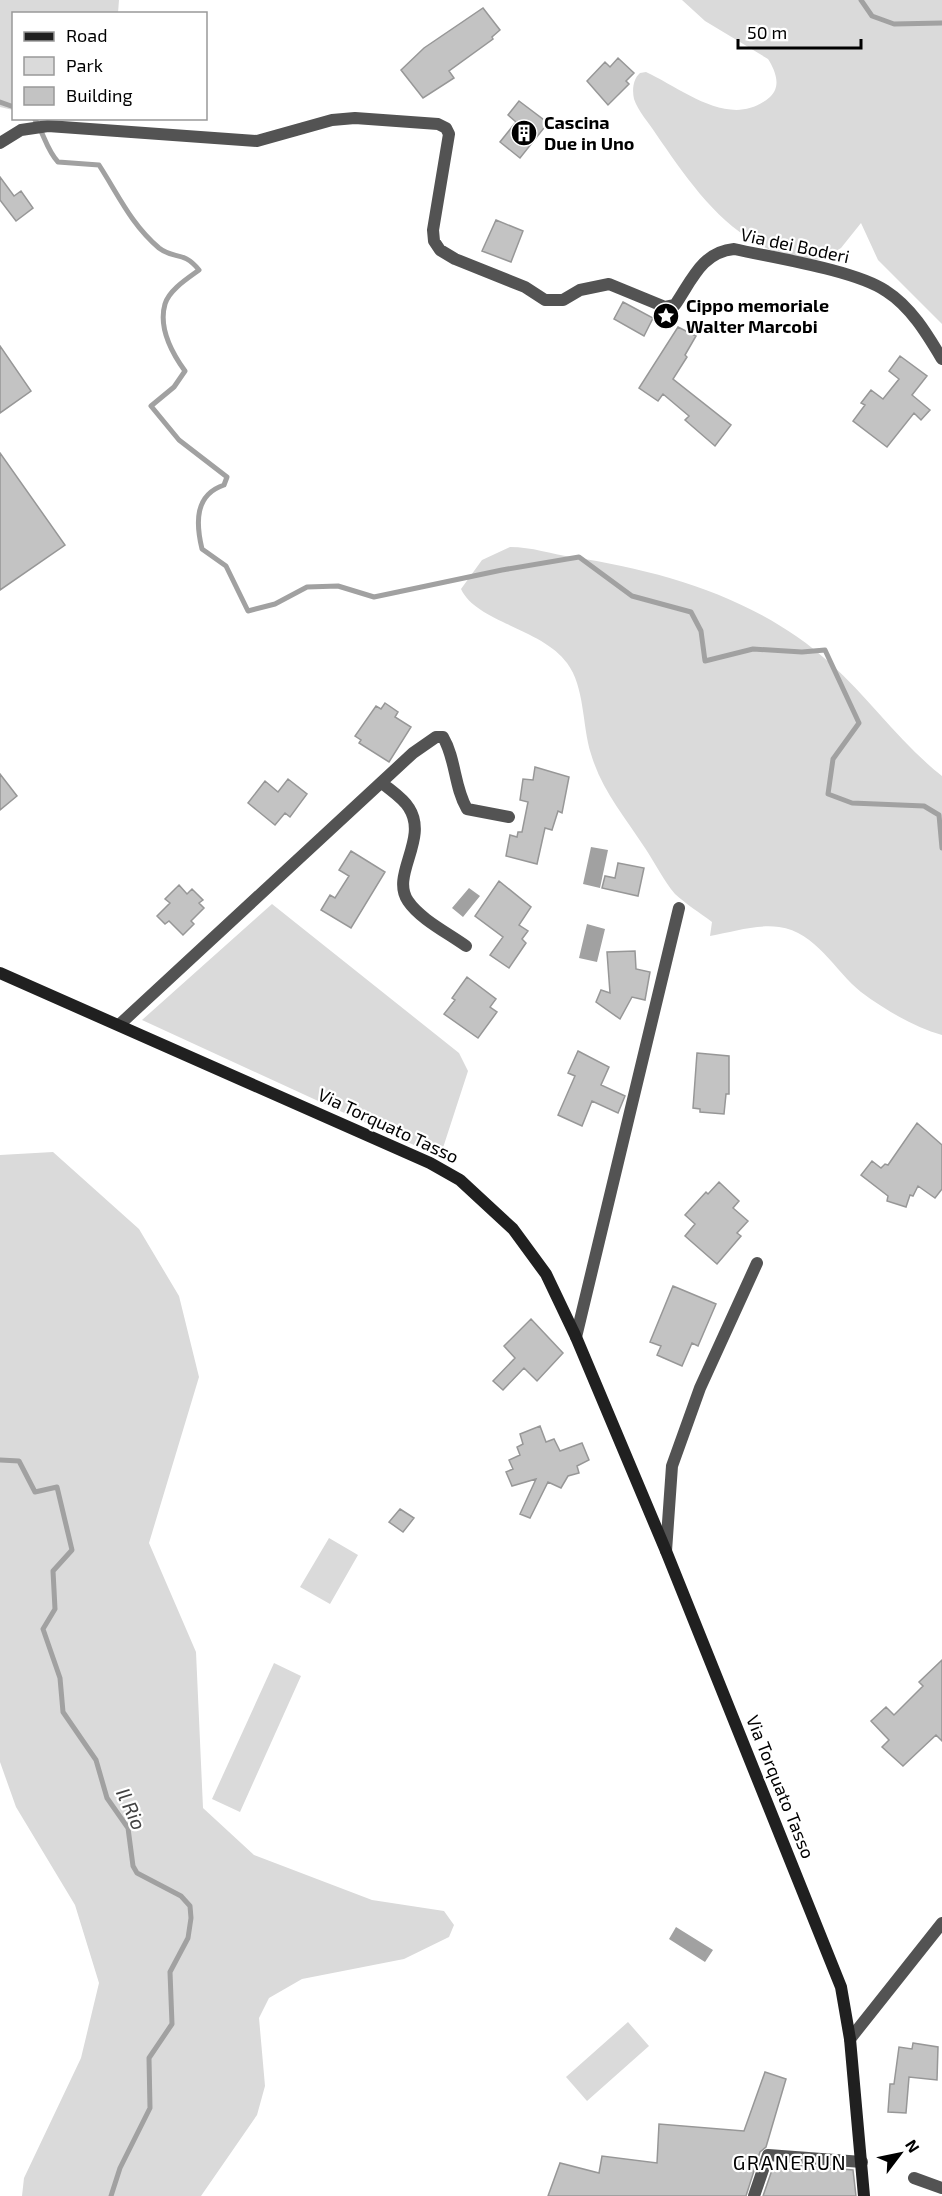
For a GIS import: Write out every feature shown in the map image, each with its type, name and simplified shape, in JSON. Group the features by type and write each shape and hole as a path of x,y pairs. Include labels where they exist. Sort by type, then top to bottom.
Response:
{"street":[{"name":"Via dei Boderi","path":"0,143 21,130 42,127 257,141 332,120 355,118 438,124 446,128 449,134 433,230 434,241 440,250 455,259 525,287 545,300 562,300 580,290 609,284 665,307 675,305 702,265 718,250 735,249 862,279 887,291 909,311 942,359"},
{"path":"119,1025 413,753 436,737 443,737 448,745 459,795 467,809 509,817"},
{"path":"382,783 408,806 415,819 416,834 402,886 406,899 414,908 466,946"},
{"path":"576,1337 679,908"},
{"name":"Via Torquato Tasso","path":"0,973 399,1148 460,1180 520,1238 546,1274 576,1337 666,1551 841,1987 850,2039 864,2196"},
{"name":"Via Torquato Tasso","path":"666,1551 672,1466 700,1389 757,1263"},
{"path":"850,2039 942,1923"},
{"path":"754,2196 768,2155 862,2162"},
{"path":"914,2178 942,2188"}],"green space":[{"path":"0,0 119,0 118,12 12,12 12,110 0,107"},
{"path":"682,0 942,0 942,324 878,260 861,223 841,248 821,260 787,255 770,250 740,232 712,208 700,194 636,103 633,88 638,75 646,72 707,104 723,109 739,110 755,106 770,97 774,93 776,83 775,73 768,59 705,21"},
{"path":"510,547 534,549 641,570 709,591 773,621 830,663 912,749 942,776 942,1035 910,1023 870,999 814,944 792,930 762,927 710,936 712,922 671,889 601,780 588,743 577,683 567,663 556,651 542,642 481,610 461,589 482,560"},
{"path":"272,904 459,1053 468,1071 440,1157 142,1020"},
{"path":"53,1152 139,1229 179,1296 199,1377 149,1543 196,1652 203,1808 254,1855 372,1900 444,1911 454,1925 449,1937 404,1959 302,1979 269,1998 259,2018 265,2086 257,2115 201,2196 22,2196 24,2178 81,2058 99,1983 75,1905 16,1807 0,1762 0,1155"},
{"path":"329,1538 358,1555 330,1604 300,1587"},
{"path":"274,1663 301,1676 240,1812 212,1799"},
{"path":"628,2022 649,2046 587,2101 566,2077"}],"shaded area":[{"path":"591,847 608,850 600,888 583,884"},
{"path":"469,888 480,896 463,917 452,908"},
{"path":"587,924 605,929 597,962 579,958"},
{"path":"676,1927 713,1950 705,1962 669,1939"}],"building":[{"path":"483,8 500,30 492,37 493,39 449,71 454,78 423,98 401,70 424,48"},
{"path":"618,58 634,73 626,81 629,84 608,105 587,81 605,62 610,67"},
{"name":"Cascina Due in Uno","path":"519,101 548,123 520,158 500,142 516,122 508,115"},
{"path":"0,177 14,196 21,191 33,208 16,221 0,200"},
{"path":"496,220 523,231 511,262 482,251"},
{"path":"623,302 653,318 644,336 614,319"},
{"path":"678,327 696,336 685,355 687,357 673,379 731,425 715,446 685,420 689,416 663,394 658,401 639,388"},
{"path":"0,346 31,391 0,413"},
{"path":"900,356 927,376 912,395 930,410 921,420 914,413 887,447 853,421 865,405 861,403 871,390 883,399 899,379 889,371"},
{"path":"0,453 65,545 0,590"},
{"path":"385,703 398,712 395,717 411,727 389,762 359,743 361,740 355,736 376,706 381,709"},
{"path":"535,767 569,777 562,813 558,811 552,830 545,828 537,864 506,856 510,835 517,837 518,832 522,832 528,802 520,800 523,779 533,780"},
{"path":"0,774 17,796 0,810"},
{"path":"288,779 307,794 290,817 285,813 275,825 248,803 265,781 278,792"},
{"path":"351,851 385,872 351,928 321,910 330,895 335,898 349,876 339,870"},
{"path":"618,863 644,868 638,896 602,888 605,876 615,878"},
{"path":"499,881 531,907 519,925 528,931 522,939 526,943 509,968 490,955 503,937 475,916"},
{"path":"179,885 187,894 192,889 203,900 199,903 204,908 191,921 194,924 183,935 169,921 165,924 157,916 170,903 165,899"},
{"path":"635,951 636,969 650,972 645,1000 632,997 620,1019 596,1002 601,990 610,993 607,952"},
{"path":"467,977 496,999 490,1007 497,1012 478,1038 444,1014 455,1000 452,998"},
{"path":"578,1051 609,1067 601,1085 625,1096 618,1113 592,1101 582,1126 558,1115 575,1076 568,1073"},
{"path":"697,1053 729,1056 729,1094 726,1094 724,1114 700,1112 700,1109 693,1108"},
{"path":"917,1123 942,1145 942,1189 935,1198 918,1186 913,1196 910,1195 906,1207 887,1201 888,1196 861,1175 872,1161 881,1168 885,1164 888,1165"},
{"path":"719,1182 739,1201 733,1208 748,1221 737,1233 741,1236 717,1264 685,1236 695,1224 685,1215 706,1192 708,1194"},
{"path":"673,1286 716,1304 698,1346 692,1343 682,1366 657,1355 661,1346 650,1342"},
{"path":"531,1319 563,1353 537,1381 524,1368 503,1390 493,1381 515,1358 504,1346"},
{"path":"540,1426 546,1442 554,1439 560,1451 582,1443 589,1460 577,1466 579,1473 568,1476 561,1488 548,1482 530,1518 520,1514 536,1479 512,1486 506,1472 513,1469 509,1460 520,1455 517,1447 523,1444 520,1434"},
{"path":"400,1509 414,1518 403,1532 389,1522"},
{"path":"942,1660 942,1741 936,1735 903,1766 882,1747 889,1740 871,1721 886,1707 894,1715 923,1686 919,1682"},
{"path":"913,2043 938,2047 937,2080 909,2077 906,2113 888,2112 890,2084 894,2084 899,2047 912,2049"},
{"path":"765,2072 786,2079 766,2147 760,2152 746,2196 548,2196 560,2163 599,2173 602,2156 657,2163 659,2124 744,2131"},
{"path":"795,2165 853,2170 856,2196 763,2196 773,2167 794,2170"}],"waterway":[{"path":"861,0 872,16 894,24 942,23"},
{"path":"0,102 12,106"},
{"path":"35,120 58,162 99,165 126,209 149,239 164,252 183,257 199,270 175,289 165,304 163,313 165,331 171,348 185,371 174,387 151,406 179,440 227,477 224,485 214,490 202,503 198,520 200,539 202,549 226,566 248,611 275,604 307,587 338,586 374,597 502,570 579,557 632,596 691,612 701,631 705,661 753,649 802,652 825,650 859,723 833,759 828,794 852,803 924,806 939,815 942,848"},
{"name":"Il Rio","path":"0,1460 19,1461 35,1492 57,1487 72,1550 53,1571 55,1609 43,1629 60,1678 63,1712 96,1760 107,1798 128,1828 133,1866 137,1873 181,1896 190,1906 188,1938 170,1972 172,2024 149,2058 150,2108 120,2168 111,2196"}],"place":[{"name":"Cascina Due in Uno","path":"524,133"},
{"name":"Cippo memoriale Walter Marcobi","path":"666,316"}],"district":[{"name":"GRANERUN","path":"790,2163"}]}
